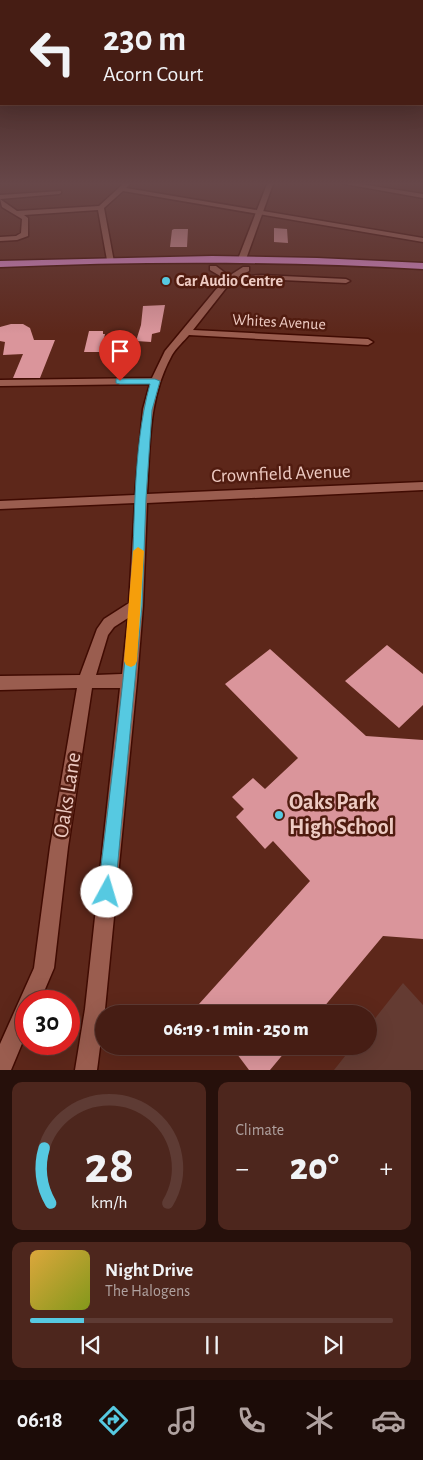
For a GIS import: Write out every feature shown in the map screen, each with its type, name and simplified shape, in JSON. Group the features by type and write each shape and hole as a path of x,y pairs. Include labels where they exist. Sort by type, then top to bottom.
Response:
{"highway":[{"path":"0,264 111,260 242,259 423,266"},
{"path":"0,272 80,268 213,268 423,275"}],"street":[{"path":"0,239 17,238 25,234"},
{"path":"106,234 111,260"},
{"path":"242,259 251,234"},
{"path":"386,234 423,240"},
{"path":"213,268 225,276 227,280"},
{"path":"86,1070 129,681 136,606 141,498 148,410 155,381 168,353 187,332 227,280 246,269"},
{"path":"227,280 261,277 346,281"},
{"name":"Whites Avenue","path":"187,332 368,342"},
{"path":"0,383 155,381"},
{"name":"Crownfield Avenue","path":"0,505 423,486"},
{"name":"Oaks Lane","path":"35,990 44,968 59,847 86,681 102,633 109,623 136,606"},
{"path":"0,683 129,681"},
{"path":"0,1070 15,1035"}],"shaded area":[{"path":"403,983 423,1005 423,1070 334,1070 346,1055 377,1055 377,1016"}],"building":[{"path":"172,234 188,234 187,247 170,247"},
{"path":"274,234 287,234 288,243 274,242"},
{"path":"165,305 160,332 152,334 151,342 136,341 141,325 143,306"},
{"path":"11,324 23,324 30,328 34,340 55,340 40,378 13,378 23,354 3,355 5,342 0,341 0,327"},
{"path":"89,331 103,331 103,334 105,334 101,352 84,352"},
{"path":"387,645 423,674 423,705 399,728 345,681"},
{"name":"Oaks Park High School","path":"270,649 366,736 423,740 423,939 383,936 326,1005 199,1004 310,881 273,841 265,849 236,817 244,809 232,797 253,778 265,789 298,758 225,684"},
{"path":"238,1055 282,1055 270,1070 249,1070"}],"slow traffic":[{"path":"131,661 138,551"}],"place":[{"name":"Car Audio Centre","path":"166,281"},
{"name":"Oaks Park High School","path":"279,815"}],"route":[{"path":"107,892 136,606 141,498 148,410 155,381 120,381"}]}
